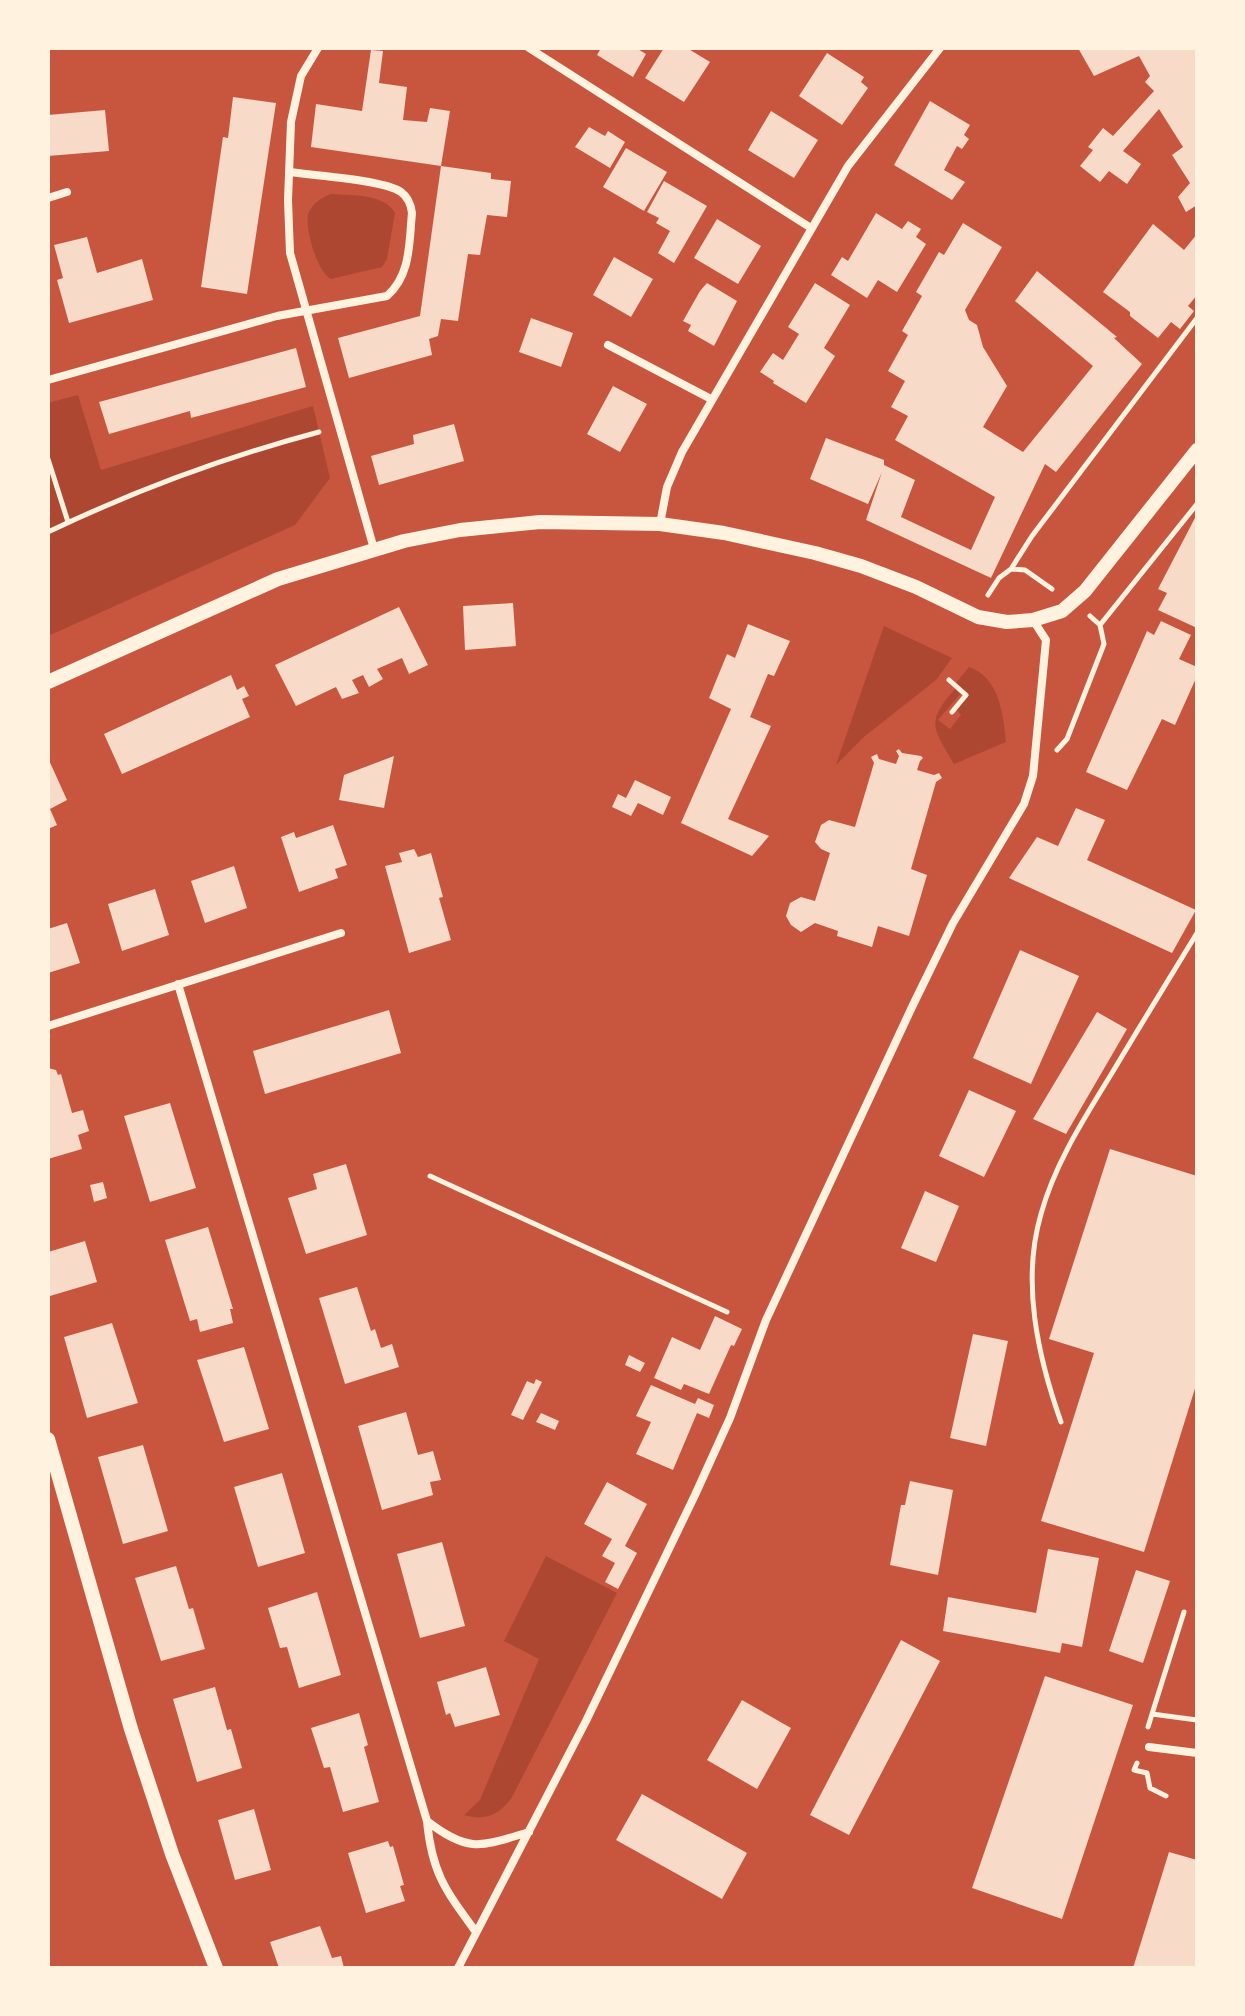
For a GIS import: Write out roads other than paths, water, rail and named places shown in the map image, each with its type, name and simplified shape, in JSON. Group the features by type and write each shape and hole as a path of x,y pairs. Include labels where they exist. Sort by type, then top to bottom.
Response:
{"street":[{"path":"318,48 309,59 295,95 291,122 290,253 374,549"},
{"path":"529,48 811,228"},
{"path":"660,524 671,476 711,399 811,228 865,141 940,48"},
{"path":"48,379 277,316 387,296 405,274 412,213 408,199 394,188 289,172"},
{"path":"48,198 67,192"},
{"path":"608,345 711,399"},
{"path":"48,682 260,586 374,549 438,534 512,524 587,521 660,524 724,533 838,559 916,587 978,617 1007,622 1033,620 1062,611 1085,591 1197,450"},
{"path":"458,1968 529,1832 702,1481 730,1418 760,1334 953,923 1030,791 1046,640 1033,620"},
{"path":"48,1026 341,933"},
{"path":"178,984 427,1821 430,1850 439,1879 476,1932"},
{"path":"48,1439 131,1729 172,1854 216,1968"},
{"path":"1146,1746 1197,1753"},
{"path":"427,1821 444,1834 467,1845 489,1844 529,1832"}]}
